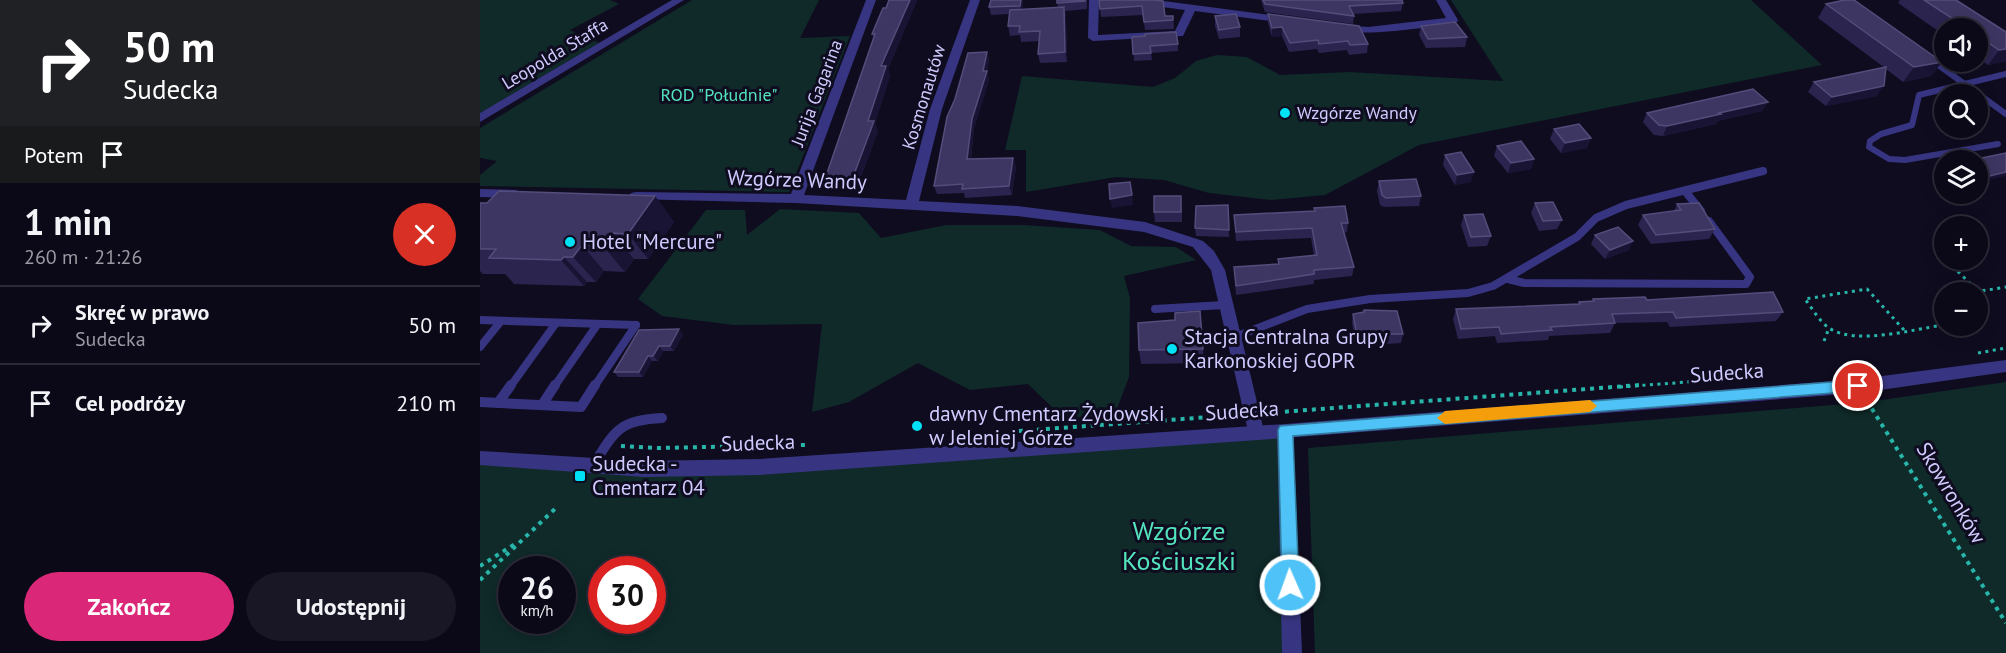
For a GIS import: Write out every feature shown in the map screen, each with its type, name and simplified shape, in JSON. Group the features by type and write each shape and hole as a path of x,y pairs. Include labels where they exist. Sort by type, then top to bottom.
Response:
{"street":[{"name":"Leopolda Staffa","path":"480,118 679,0"},
{"name":"Jurija Gagarina","path":"796,199 871,0"},
{"name":"Kosmonautów","path":"911,206 936,109 975,0"},
{"path":"1094,0 1093,38 1179,34 1191,8"},
{"path":"1132,0 1294,21"},
{"path":"1328,26 1368,30 1454,20 1441,0"},
{"path":"480,193 527,194"},
{"name":"Wzgórze Wandy","path":"620,196 796,199 1017,211 1162,230 1198,244 1209,255 1218,270 1224,305 1235,337 1256,431"},
{"name":"Sudecka","path":"480,458 644,469 760,467 1858,386 2006,366"},
{"path":"1285,430 1292,653"}],"lane":[{"path":"1925,56 2006,114"},
{"path":"1998,144 1905,160 1889,159 1869,147 1870,141 1881,134 1912,125 1919,95 2006,74"},
{"path":"1235,337 1307,309 1370,299 1468,293 1508,279 1577,237 1596,218 1626,205 1764,171"},
{"path":"1508,279 1536,283 1746,284 1750,277 1685,191"},
{"path":"1155,309 1224,305"},
{"path":"480,320 636,325 582,407 480,402"},
{"path":"480,347 501,321"},
{"path":"498,402 556,323"},
{"path":"542,405 597,325"},
{"path":"594,465 616,431 626,421 662,418"}],"path":[{"path":"1956,270 1967,282"},
{"path":"1988,290 2006,288"},
{"path":"1904,330 1868,289 1805,299 1829,328 1854,337 1904,330 1934,326"},
{"path":"1824,341 1829,328"},
{"path":"1968,355 2006,348"},
{"path":"1266,413 1750,378"},
{"name":"Skowronków","path":"1858,386 2006,623"},
{"path":"1008,432 1244,414"},
{"path":"617,446 657,448 809,445"},
{"path":"480,580 558,506"},
{"path":"480,566 521,540"}],"green space":[{"path":"480,0 610,0 619,4 570,30 599,43 480,113"},
{"name":"ROD \"Południe\"","path":"692,0 819,0 800,38 850,36 789,192 480,186 480,175 497,161 480,158 480,128"},
{"path":"1451,0 1751,0 1822,65 1419,145 1325,195 1271,200 1209,193 1164,180 1116,177 1026,192 1026,150 1005,150 1022,76 1153,87 1175,78 1196,61 1217,55 1247,57 1280,75 1350,72 1503,81"},
{"path":"780,209 859,213 881,238 946,225 1024,225 1100,230 1131,246 1176,247 1196,260 1124,276 1130,298 1129,377 1115,414 1064,419 1028,384 970,390 918,363 849,402 812,412 822,324 734,325 662,316 638,299 706,210 745,210 747,235"},
{"path":"2006,382 2006,653 1315,653 1308,448 1868,402"},
{"name":"Wzgórze Kościuszki","path":"1285,431 1292,653 480,653 480,458 644,469"}],"building":[{"path":"889,0 910,0 881,66 886,66 868,121 874,121 853,177 825,179 875,34 872,34"},
{"path":"991,0 1021,0 1020,6 989,7"},
{"path":"1057,0 1085,0 1085,1 1057,3"},
{"path":"1099,0 1163,1 1165,16 1173,16 1173,20 1144,22 1142,6 1100,9"},
{"path":"1263,0 1402,0 1403,3 1349,6 1354,16 1265,4"},
{"path":"1854,0 1934,56 1934,63 1914,67 1826,4"},
{"path":"1924,0 1956,0 1984,18 1952,18"},
{"path":"1064,7 1065,52 1038,54 1040,31 1019,32 1020,26 1008,26 1010,10"},
{"path":"1236,14 1240,27 1219,30 1215,16"},
{"path":"1268,14 1359,26 1368,44 1350,45 1348,41 1319,44 1318,40 1290,43 1282,27 1272,28"},
{"path":"1988,20 2006,32 2006,49 1999,50 1988,42"},
{"path":"1455,22 1467,37 1428,39 1421,26"},
{"path":"1176,32 1178,44 1150,46 1151,53 1133,54 1132,37"},
{"path":"987,52 983,71 987,71 972,119 967,159 1013,158 1009,186 962,189 963,184 934,186 947,117 955,99 968,53"},
{"path":"1886,67 1884,86 1832,97 1814,82"},
{"path":"1753,89 1768,102 1667,126 1659,125 1647,113"},
{"path":"1579,124 1591,138 1565,143 1554,129"},
{"path":"1521,141 1534,159 1511,163 1497,146"},
{"path":"1461,152 1474,172 1457,175 1445,155"},
{"path":"2006,153 2006,172 1988,176 1988,157"},
{"path":"1416,179 1421,196 1386,198 1382,195 1379,181"},
{"path":"1130,182 1132,195 1110,199 1109,184"},
{"path":"499,191 655,196 628,234 613,233 603,246 582,245 573,257 564,257 561,260 489,258 496,249 480,249 480,203 487,203"},
{"path":"1154,196 1181,196 1181,212 1154,212"},
{"path":"1553,202 1562,220 1543,221 1535,203"},
{"path":"1699,203 1715,229 1656,235 1643,215 1681,210 1677,204"},
{"path":"1228,205 1229,230 1195,228 1196,206"},
{"path":"1345,206 1348,223 1341,223 1354,267 1314,270 1314,274 1236,286 1234,267 1279,264 1278,259 1317,255 1312,228 1236,232 1234,215 1315,211 1314,208"},
{"path":"1483,214 1491,236 1471,237 1464,215"},
{"path":"1618,227 1633,241 1610,250 1595,235"},
{"path":"1773,292 1783,312 1676,318 1673,312 1612,314 1615,323 1550,327 1552,330 1501,334 1499,327 1461,329 1456,309 1580,304 1579,302 1594,301 1593,299 1645,297 1647,300"},
{"path":"1364,310 1397,311 1403,334 1389,334 1389,337 1357,336 1353,314 1364,312"},
{"path":"1200,311 1203,349 1139,350 1138,323 1175,320 1175,313"},
{"path":"679,329 670,346 659,346 653,356 648,356 639,372 614,372 639,330"}],"slow traffic":[{"path":"1445,418 1590,406"}],"place":[{"name":"Wzgórze Wandy","path":"1285,113"},
{"name":"Hotel \"Mercure\"","path":"570,242"},
{"name":"Stacja Centralna Grupy Karkonoskiej GOPR","path":"1172,349"},
{"name":"dawny Cmentarz Żydowski w Jeleniej Górze","path":"917,426"},
{"name":"Sudecka - Cmentarz 04","path":"580,476"}],"route":[{"path":"1290,585 1285,430 1858,386"}]}
